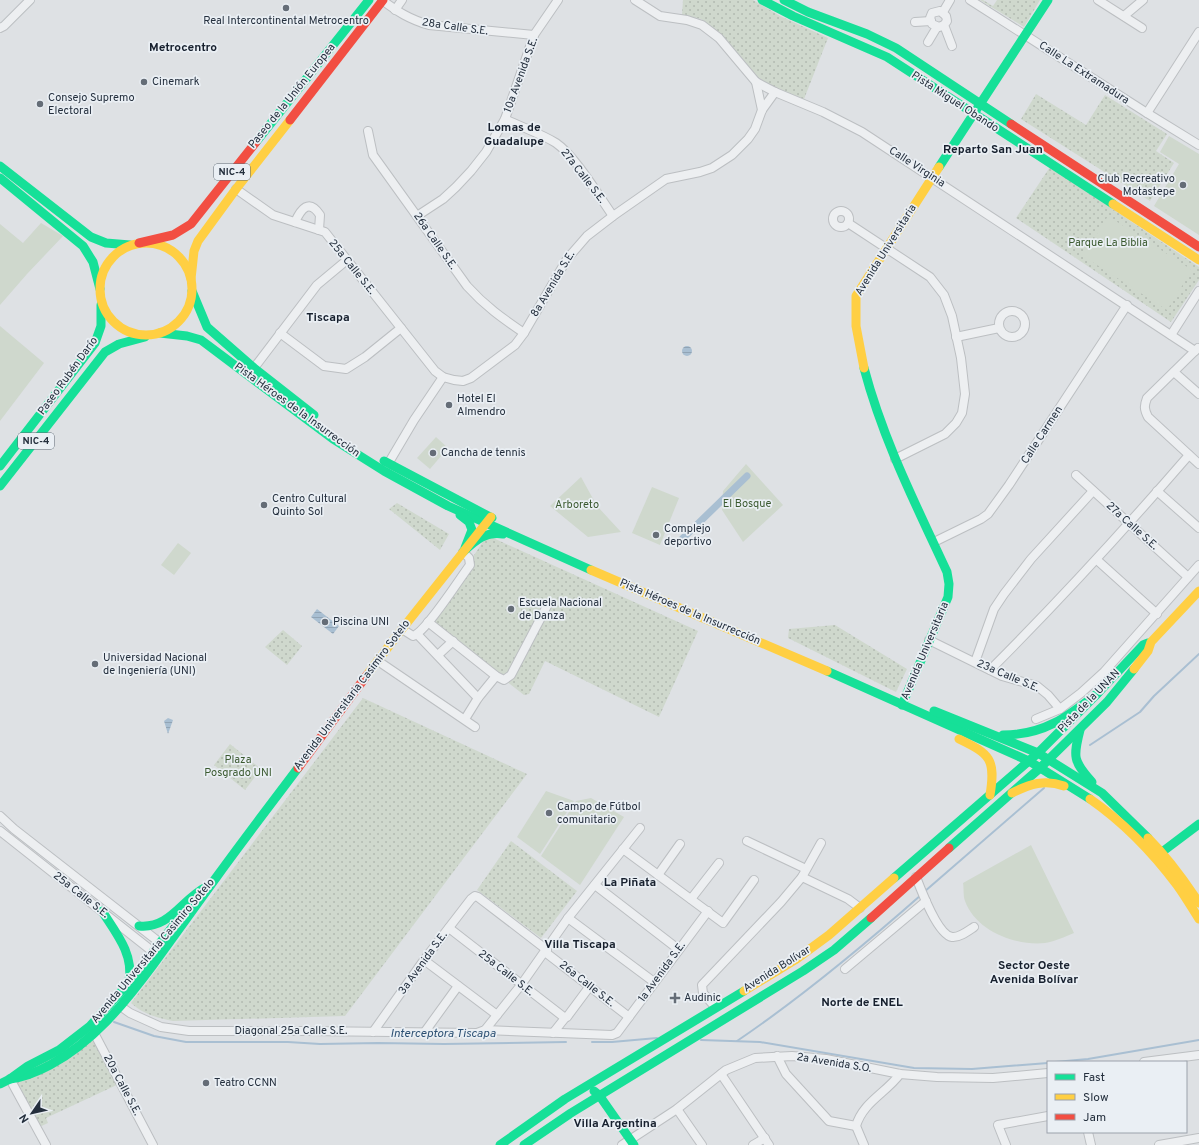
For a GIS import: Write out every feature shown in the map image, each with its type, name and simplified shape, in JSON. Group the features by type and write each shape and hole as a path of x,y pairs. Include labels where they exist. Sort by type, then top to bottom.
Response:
{"main road":[{"name":"Paseo de la Unión Europea","path":"135,244 172,236 191,224 370,0"},
{"path":"337,59 343,44 377,0"},
{"name":"Paseo de la Unión Europea","path":"191,279 193,257 198,241 236,189 382,0"},
{"name":"Pista Miguel Obando","path":"762,0 793,17 861,44 887,57 1199,260"},
{"name":"Pista Miguel Obando","path":"784,0 808,12 867,34 896,48 1199,247"},
{"name":"Avenida Universitaria","path":"903,702 948,597 949,584 947,572 895,459 873,401 863,363 856,326 856,296 1048,0"},
{"path":"0,166 91,237 106,243 135,244"},
{"path":"0,178 84,246 93,262 105,311 111,320 127,331 137,334 157,334"},
{"name":"NIC-4","path":"100,293 102,273 108,262 121,249 135,244 158,244 174,252 184,262 191,279 192,291 189,306 183,317 174,326 157,334"},
{"name":"Pista Héroes de la Insurrección","path":"192,291 207,327 254,368 310,412 351,441 388,464 489,520 518,538 903,702 1038,753 1102,794 1133,822 1162,852 1199,903"},
{"name":"Paseo Rubén Darío","path":"0,466 95,344 101,326 100,293"},
{"name":"Paseo Rubén Darío","path":"0,486 105,352 114,345 122,342 157,334"},
{"name":"Pista Héroes de la Insurrección","path":"157,334 187,336 201,340 333,439 390,474 448,506 489,520 903,702 923,715 1029,761 1084,795 1116,820 1155,859 1177,885 1199,919"},
{"path":"448,506 466,519 471,526 471,534 463,552"},
{"name":"Avenida Universitaria Casimiro Sotelo","path":"0,1084 10,1079 28,1066 93,1030 117,1003 128,984 157,952 207,891 402,629 489,520"},
{"path":"463,552 480,538 492,532 518,538"},
{"name":"Pista de la UNAN","path":"1029,761 1143,646 1151,642 1199,590"},
{"name":"Pista de la UNAN","path":"1040,768 1107,702 1148,651 1151,642"},
{"path":"993,735 1020,736 1037,731 1065,718 1098,693"},
{"path":"923,715 943,731 982,750 990,759 994,768 990,794"},
{"path":"1080,730 1075,747 1076,763 1102,794"},
{"name":"Avenida Bolívar","path":"500,1145 575,1093 795,960 829,935 1029,761"},
{"name":"Avenida Bolívar","path":"524,1145 599,1095 803,971 834,950 1040,768"},
{"path":"1012,793 1030,784 1044,782 1059,784 1084,795"},
{"path":"1162,852 1199,824"},
{"path":"916,877 914,872 916,865 928,853 933,843"},
{"path":"876,894 888,888 904,874 912,874 916,877"},
{"name":"Avenida Universitaria Casimiro Sotelo","path":"117,1003 129,996 133,985 157,952 159,942 217,876"},
{"path":"139,926 150,927 162,923 170,918 194,894 206,887"},
{"path":"102,911 128,955 131,968 128,984"},
{"path":"599,1095 599,1089 613,1070"},
{"path":"575,1093 594,1090 599,1095 629,1143"}],"street":[{"path":"0,28 4,26 30,0"},
{"name":"28a Calle S.E.","path":"382,0 395,10 414,21 429,25 534,35"},
{"path":"395,10 402,0"},
{"name":"10a Avenida S.E.","path":"417,216 442,199 467,176 486,152 505,119 534,35 558,0"},
{"name":"Calle Virginia","path":"635,0 660,16 687,20 702,25 719,38 756,82 775,92 823,112 862,132 1172,335 1197,349"},
{"path":"943,12 950,0"},
{"name":"Calle La Extramadura","path":"970,0 1199,145"},
{"path":"1098,0 1142,28"},
{"path":"1124,16 1143,0"},
{"path":"943,12 935,12 931,16 952,46"},
{"path":"928,42 937,24 947,18 943,12"},
{"path":"915,22 937,24"},
{"path":"1147,113 1199,32"},
{"path":"756,82 762,110"},
{"name":"8a Avenida S.E.","path":"443,378 463,381 471,378 515,345 524,333 567,259 587,236 666,179 700,172 723,162 741,148 748,139 755,129 762,110 775,92"},
{"name":"27a Calle S.E.","path":"505,119 555,143 565,151 575,162 613,216"},
{"name":"26a Calle S.E.","path":"368,131 373,155 467,286 497,315 524,333"},
{"name":"25a Calle S.E.","path":"236,189 273,215 325,232 435,371 443,378"},
{"path":"295,222 300,210 311,206 316,208 320,214 318,230"},
{"path":"848,223 930,277 938,286 944,295 952,316 961,358 965,394 962,413 956,423 945,434 895,459"},
{"path":"254,368 317,286 347,260"},
{"path":"1172,335 1199,291"},
{"name":"Calle Carmen","path":"934,542 981,519 988,514 1022,466 1127,305"},
{"path":"280,333 324,366 346,369 365,357 401,328"},
{"path":"956,337 999,328"},
{"path":"1197,349 1148,398 1144,409 1148,417 1199,464"},
{"path":"1174,372 1199,394"},
{"path":"388,464 414,420 443,378"},
{"path":"990,670 1097,560 1189,455"},
{"name":"27a Calle S.E.","path":"1076,475 1188,577"},
{"path":"974,662 994,610 1004,594 1031,559 1093,491"},
{"path":"1158,491 1199,528"},
{"path":"402,629 413,636 417,634 428,622 470,565 469,558 463,552"},
{"path":"1097,560 1157,614"},
{"path":"1036,719 1060,709 1081,693 1104,672 1199,565"},
{"path":"1166,603 1176,614"},
{"path":"428,622 496,676 504,680 512,675 547,606"},
{"path":"417,634 478,698"},
{"name":"23a Calle S.E.","path":"929,640 1002,676 1036,686 1048,694 1060,709"},
{"path":"438,655 453,641"},
{"path":"378,661 475,726"},
{"path":"464,719 478,698 496,676"},
{"name":"25a Calle S.E.","path":"0,816 14,829 159,942"},
{"path":"481,1032 521,985 568,918 640,828"},
{"name":"25a Calle S.E.","path":"0,831 157,952"},
{"path":"747,841 806,869"},
{"path":"715,1007 702,993 702,985 781,902 802,877 821,843"},
{"path":"658,875 680,844"},
{"path":"623,849 723,923 754,880"},
{"path":"691,899 719,863"},
{"path":"55,874 61,866"},
{"path":"802,877 848,899 860,908"},
{"path":"916,877 935,921 949,936 953,938 964,934 974,927"},
{"path":"595,885 678,949"},
{"name":"26a Calle S.E.","path":"475,896 629,1017"},
{"name":"3a Avenida S.E.","path":"373,1032 424,960 471,899 475,896"},
{"path":"845,969 926,900"},
{"name":"1a Avenida S.E.","path":"617,1033 678,949 708,911"},
{"path":"568,918 654,982"},
{"name":"25a Calle S.E.","path":"449,928 565,1018"},
{"path":"424,960 497,1015"},
{"path":"424,1032 458,986"},
{"path":"553,1032 567,1017 590,986"},
{"name":"Diagonal 25a Calle S.E.","path":"117,1003 130,1013 161,1027 189,1031 553,1032 612,1035 617,1033"},
{"name":"20a Calle S.E.","path":"93,1030 153,1145"},
{"path":"1152,1061 1199,1055"},
{"path":"777,1056 786,1074 829,1121 856,1126"},
{"name":"2a Avenida S.O.","path":"629,1143 677,1109 726,1070 756,1058 792,1056 826,1059 900,1074 937,1078 1010,1077 1047,1073"},
{"path":"721,1074 767,1142 753,1145"},
{"path":"864,1145 856,1126 859,1116 867,1105 893,1083 900,1074"},
{"path":"10,1079 46,1145"},
{"path":"677,1109 702,1145"},
{"path":"1006,1145 998,1125 1047,1116"},
{"path":"1088,1133 1091,1145"},
{"path":"1159,1145 1199,1138"}],"green space":[{"path":"683,0 753,0 780,16 828,38 804,99 770,86 758,78 721,35 701,19 682,15"},
{"path":"980,0 983,0 993,6 997,0 1040,0 1024,27"},
{"path":"1036,94 1086,125 1105,95 1167,134 1156,151 1174,163 1150,201 1021,119"},
{"name":"Club Recreativo Motastepe","path":"1169,136 1199,154 1199,235 1154,206 1179,164 1160,152"},
{"name":"Parque La Biblia","path":"1050,167 1199,267 1199,280 1171,322 1016,218"},
{"path":"1108,216 1192,270 1167,310 1083,256"},
{"path":"41,223 63,236 0,305 0,224 23,243"},
{"path":"0,326 44,363 0,421"},
{"path":"436,437 448,448 430,469 417,458"},
{"name":"El Bosque","path":"746,464 783,505 743,542 722,510 723,491"},
{"name":"Arboreto","path":"581,477 597,506 621,532 588,537 550,506"},
{"path":"652,487 679,498 660,545 632,533"},
{"path":"397,503 449,534 440,550 389,509"},
{"path":"491,537 698,631 659,717 545,661 529,694 524,695 430,622 484,540"},
{"path":"178,543 191,553 174,575 161,565"},
{"path":"835,625 907,669 896,692 788,638 789,629"},
{"path":"283,630 302,646 287,665 265,647"},
{"path":"363,698 527,774 345,1016 173,1021 150,1015 140,1010 131,1003"},
{"name":"Plaza Posgrado UNI","path":"230,744 261,769 245,790 214,765"},
{"name":"Campo de Fútbol comunitario","path":"546,791 574,801 540,854 517,837"},
{"path":"591,798 624,817 580,885 541,856 576,801"},
{"path":"511,841 577,891 541,938 477,890"},
{"path":"1031,845 1074,933 1045,943 1021,942 1009,939 987,928 970,912 964,897 963,883"},
{"path":"95,1034 121,1083 46,1118 48,1123 37,1128 10,1079"}],"water":[{"path":"685,346 689,346 691,347 691,355 685,356 682,353 682,349"},
{"name":"Piscina UNI","path":"317,609 339,626 333,634 311,617"},
{"path":"168,718 173,720 168,734 164,721"}],"waterway":[{"path":"678,543 747,476"},
{"path":"1090,745 1140,712 1154,696 1199,654"},
{"path":"924,892 1044,788"},
{"path":"737,1041 785,1007 831,971 921,895"},
{"name":"Interceptora Tiscapa","path":"114,1022 154,1036 186,1042 288,1042 320,1044 566,1042"},
{"name":"Interceptora Tiscapa","path":"592,1042 612,1042 657,1038"},
{"path":"701,1040 760,1042 914,1068 972,1069 1047,1063"},
{"path":"1066,1061 1088,1059 1199,1040"}],"traffic: fast":[{"path":"256,142 369,0"},
{"path":"762,0 793,16 887,57 1113,204"},
{"path":"784,0 808,12 867,34 896,48 1011,124"},
{"path":"939,167 1048,0"},
{"path":"0,166 91,237 106,243 130,245"},
{"path":"0,178 83,246 93,262 100,289"},
{"path":"192,291 207,327 254,368 314,415"},
{"path":"0,466 95,343 101,326 101,305"},
{"path":"160,333 187,336 201,340 333,439 384,471 448,506 591,570"},
{"path":"0,486 105,352 119,344 145,337"},
{"path":"864,368 890,447 947,572 949,584 948,597 902,705"},
{"path":"384,461 492,518"},
{"path":"460,515 469,522 472,530 465,548"},
{"path":"463,552 486,535 497,533 503,534"},
{"path":"894,878 1038,753 1143,645 1148,643"},
{"path":"949,848 1040,768 1107,702 1134,669"},
{"path":"827,671 1029,761 1090,799"},
{"path":"1003,735 1031,732 1043,728 1065,717 1098,693"},
{"path":"934,711 1038,753 1102,793 1148,838"},
{"path":"1080,730 1076,747 1076,758 1081,769 1092,782"},
{"path":"10,1079 36,1072 66,1056 94,1034 107,1021 142,980 298,768"},
{"path":"1162,852 1199,824"},
{"path":"139,926 150,926 159,923 206,887"},
{"path":"102,911 123,944 129,962 129,981"},
{"path":"0,1084 10,1079 28,1066 59,1050 90,1026 128,984 184,912"},
{"path":"524,1145 571,1113 803,971 834,950 871,918"},
{"path":"500,1145 565,1099 744,991"},
{"path":"594,1091 599,1095 634,1145"}],"traffic: slow":[{"path":"191,279 194,251 198,241 236,189 290,120"},
{"path":"864,368 856,326 856,296 939,167"},
{"path":"1113,204 1199,260"},
{"path":"146,243 164,246 179,256 189,271 192,289 189,307 179,322 164,332 146,335 128,332 113,322 103,307 100,289 103,271 113,256 128,246 146,243"},
{"path":"367,675 491,517"},
{"path":"591,570 827,671"},
{"path":"1134,669 1148,651 1151,642 1199,591"},
{"path":"959,739 978,749 988,759 991,765 992,773 990,795"},
{"path":"1012,793 1031,785 1044,783 1064,786"},
{"path":"1090,799 1126,828 1158,861 1177,885 1199,919"},
{"path":"1148,838 1175,869 1199,903"},
{"path":"744,991 795,960 829,935 894,878"}],"traffic: jam":[{"path":"290,120 383,0"},
{"path":"1011,124 1199,247"},
{"path":"139,243 173,235 191,224 256,142"},
{"path":"298,768 367,675"},
{"path":"871,918 949,848"}],"place":[{"name":"Real Intercontinental Metrocentro","path":"286,8"},
{"name":"Cinemark","path":"144,82"},
{"name":"Consejo Supremo Electoral","path":"40,104"},
{"name":"Club Recreativo Motastepe","path":"1183,185"},
{"name":"Hotel El Almendro","path":"449,405"},
{"name":"Cancha de tennis","path":"433,453"},
{"name":"Centro Cultural Quinto Sol","path":"264,505"},
{"name":"Complejo deportivo","path":"656,535"},
{"name":"Escuela Nacional de Danza","path":"511,609"},
{"name":"Piscina UNI","path":"325,622"},
{"name":"Universidad Nacional de Ingeniería (UNI)","path":"95,664"},
{"name":"Campo de Fútbol comunitario","path":"549,813"},
{"name":"Audinic","path":"675,998"},
{"name":"Teatro CCNN","path":"206,1083"}],"district":[{"name":"Metrocentro","path":"183,48"},
{"name":"Lomas de Guadalupe","path":"514,135"},
{"name":"Reparto San Juan","path":"993,150"},
{"name":"Tiscapa","path":"328,318"},
{"name":"La Piñata","path":"630,883"},
{"name":"Villa Tiscapa","path":"580,945"},
{"name":"Sector Oeste Avenida Bolívar","path":"1034,973"},
{"name":"Norte de ENEL","path":"862,1003"},
{"name":"Villa Argentina","path":"615,1124"}]}
